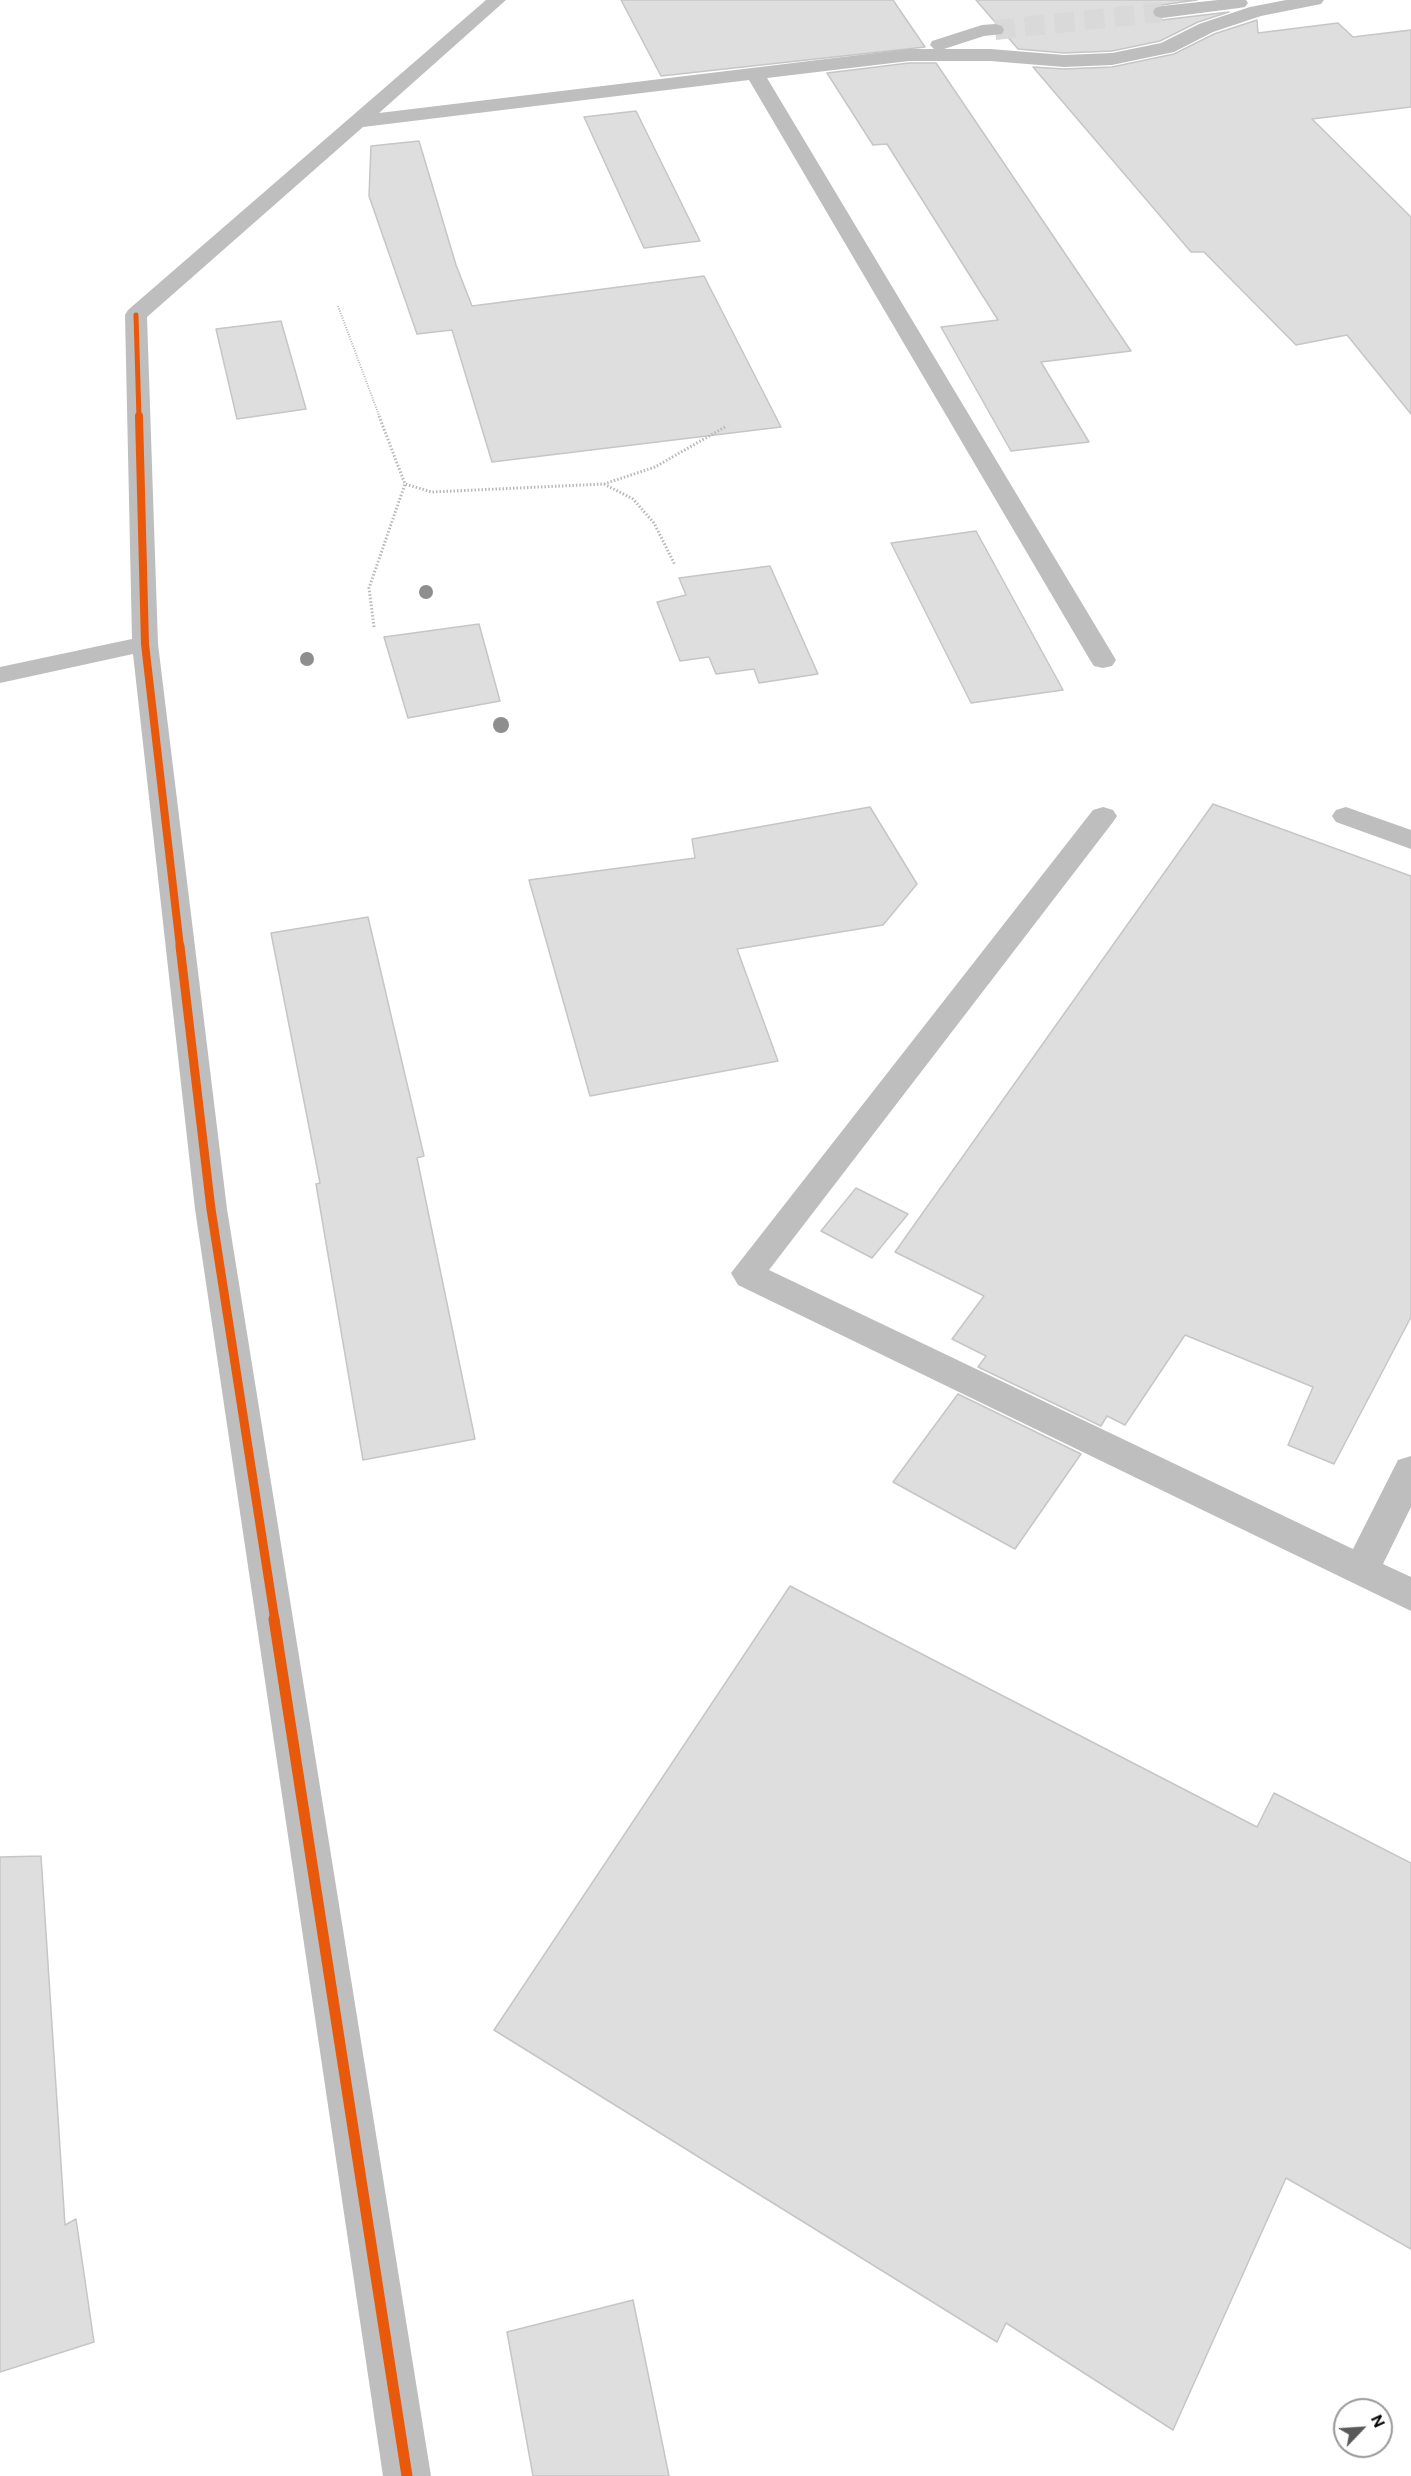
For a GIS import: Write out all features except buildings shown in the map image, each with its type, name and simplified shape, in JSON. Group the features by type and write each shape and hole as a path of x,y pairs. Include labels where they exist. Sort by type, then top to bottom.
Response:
{"street":[{"path":"407,2476 211,1209 145,644 135,315 497,0"},
{"path":"1162,12 1271,0"},
{"path":"357,122 909,55 990,55 1064,61 1112,59 1167,48 1206,28 1257,11 1315,0"},
{"path":"909,55 982,31 995,30"},
{"path":"755,74 1103,660"},
{"path":"0,675 145,644"},
{"path":"1103,816 748,1273 750,1276 1411,1595"},
{"path":"1346,816 1411,840"},
{"path":"1360,1570 1411,1471"}],"path":[{"path":"338,306 405,484 369,588 374,627"},
{"path":"405,484 432,492 604,484 655,467 725,427"},
{"path":"604,484 633,499 654,523 675,565"}],"tunnel":[{"path":"995,30 1162,12"}],"cycle path":[{"path":"136,315 145,644 211,1209 407,2476"}]}
